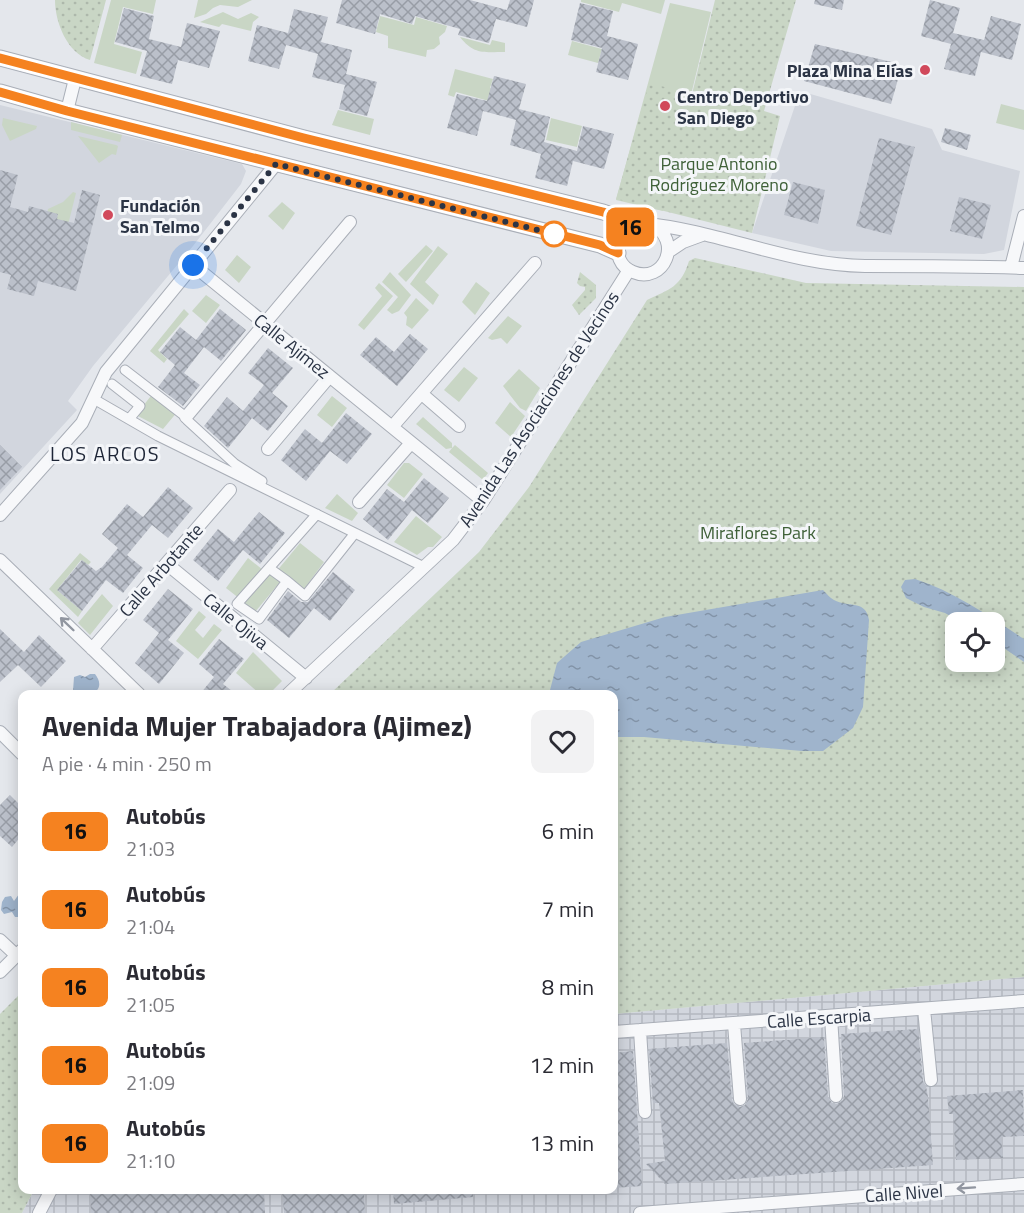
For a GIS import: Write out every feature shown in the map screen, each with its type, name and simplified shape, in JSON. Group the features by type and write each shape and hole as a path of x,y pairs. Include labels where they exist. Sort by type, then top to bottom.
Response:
{"street":[{"path":"0,58 645,224 680,227 702,235 811,262 859,266 1018,267 1024,216"},
{"path":"67,111 75,79"},
{"path":"0,92 67,111 600,245 618,253"},
{"path":"0,514 82,423 106,372 276,164"},
{"path":"187,419 350,222"},
{"path":"645,224 664,235 668,252 664,263 651,273 640,274 629,270 622,262 618,253 618,243 622,234 630,227 645,224"},
{"path":"668,252 683,242 702,235"},
{"path":"392,427 535,263"},
{"name":"Calle Ajímez","path":"193,265 483,501"},
{"name":"Avenida Las Asociaciones de Vecinos","path":"292,690 453,540 483,501 629,270"},
{"path":"126,370 187,419 235,464 262,482 259,485"},
{"path":"268,449 330,377"},
{"path":"112,384 140,406"},
{"path":"422,394 459,426"},
{"path":"129,419 150,395"},
{"path":"99,402 158,436 424,567"},
{"path":"359,501 411,443"},
{"name":"Calle Arbotante","path":"92,649 230,490"},
{"path":"287,581 259,619 237,604 317,514"},
{"path":"269,568 305,596 355,532"},
{"path":"0,560 135,690"},
{"name":"Calle Ojiva","path":"167,564 306,678"},
{"path":"0,732 18,750"},
{"path":"0,940 18,952"},
{"path":"0,972 18,955"},
{"name":"Calle Escarpia","path":"618,1032 1024,1001"},
{"path":"924,1009 931,1080"},
{"path":"831,1017 836,1096"},
{"path":"734,1024 740,1099"},
{"path":"640,1030 645,1112"},
{"name":"Calle Nivel","path":"640,1213 1024,1184"},
{"path":"39,1213 49,1194"}],"shaded area":[{"path":"800,91 932,129 942,150 1020,171 1004,250 984,254 831,251 752,233"},
{"name":"Fundación San Telmo","path":"0,105 242,164 246,171 241,184 193,246 93,366 68,401 77,410 0,494"},
{"path":"1024,977 1024,1213 22,1213 32,1194 618,1194 618,1014"}],"green space":[{"path":"55,0 106,0 90,60 75,51 64,36 57,18"},
{"path":"111,0 156,0 153,14 123,7 114,44 142,52 136,74 94,63"},
{"path":"198,0 252,0 238,7 220,5 194,18"},
{"path":"581,0 665,0 661,14 622,3 619,12 581,2"},
{"name":"Parque Antonio Rodríguez Moreno","path":"715,0 796,0 764,111 780,116 752,233 616,199 649,83 692,94"},
{"name":"Centro Deportivo San Diego","path":"670,3 711,12 663,211 616,200"},
{"path":"223,12 238,19 251,13 259,17 253,22 251,31 222,24 219,27 200,22"},
{"path":"380,16 414,25 416,17 447,26 445,32 439,37 440,44 434,49 427,50 426,57 388,48 388,36 376,32"},
{"path":"460,37 490,45 492,40 505,43 505,52 475,50"},
{"path":"572,41 602,49 598,63 568,55"},
{"path":"455,69 493,79 489,101 456,92 454,97 448,95"},
{"path":"1001,104 1024,110 1024,130 996,123"},
{"path":"338,110 374,119 370,135 332,125"},
{"path":"3,118 37,126 36,129 10,141 2,125"},
{"path":"551,118 582,126 577,147 546,140"},
{"path":"71,122 122,135 120,142 71,130"},
{"path":"78,136 118,146 116,155 112,154 99,163"},
{"path":"73,192 76,193 68,225 55,221 47,213 48,209 63,202"},
{"path":"282,202 295,213 283,230 268,216"},
{"path":"426,245 433,251 406,282 398,274"},
{"path":"438,246 448,254 425,282 439,295 433,305 410,284"},
{"path":"237,255 251,267 239,283 225,270"},
{"name":"Miraflores Park","path":"695,258 806,283 1024,287 1024,977 618,1014 618,690 334,690 479,552 529,487 647,300 668,290 682,277 689,261"},
{"path":"390,272 411,295 399,311 392,314 387,310 398,297 382,282"},
{"path":"580,272 596,285 596,298 579,315 572,305 585,290 585,287 577,283"},
{"path":"476,282 490,293 475,315 462,302"},
{"path":"379,283 393,296 364,330 358,325 382,296 375,288"},
{"path":"206,295 220,305 206,323 192,311"},
{"path":"416,298 429,310 412,329 406,325 407,317 404,313"},
{"path":"184,309 189,314 158,350 167,359 164,363 150,351"},
{"path":"508,316 522,326 507,344 501,338 492,340 488,338"},
{"path":"464,367 478,378 459,402 444,390"},
{"path":"519,369 540,388 526,411 520,408 503,386"},
{"path":"154,392 178,411 163,429 136,415"},
{"path":"332,396 347,408 332,427 317,415"},
{"path":"510,402 525,416 511,437 495,423"},
{"path":"423,417 452,443 452,448 446,449 416,424"},
{"path":"455,445 488,473 483,480 449,452"},
{"path":"404,463 409,463 423,474 404,498 387,485"},
{"path":"337,494 358,513 352,521 325,508"},
{"path":"416,516 442,537 433,547 428,547 417,555 394,542"},
{"path":"300,543 324,562 301,593 276,572"},
{"path":"80,553 91,562 88,565 81,560 57,590 82,611 78,617 49,589"},
{"path":"248,558 263,570 240,599 226,588"},
{"path":"268,571 281,581 255,612 243,602"},
{"path":"102,594 113,606 90,635 78,623"},
{"path":"199,611 206,617 195,630 203,638 214,624 222,630 198,659 176,641"},
{"path":"253,652 282,681 273,690 255,690 236,673"},
{"path":"18,996 18,1194 32,1194 22,1213 0,1213 0,1014"}],"water":[{"path":"915,579 930,584 983,612 945,613 924,607 906,598 901,587 905,580"},
{"path":"823,590 834,600 864,609 869,620 863,707 853,728 823,751 618,737 618,690 550,690 557,663 581,642 665,617"},
{"path":"1005,626 1024,639 1024,662 1005,649"},
{"path":"95,674 99,684 97,690 73,690 74,677 80,675 85,677"},
{"path":"11,896 14,901 18,896 18,917 15,917 12,912 4,914 1,910 5,897"}],"building":[{"path":"342,0 470,0 507,10 510,0 534,0 527,27 496,19 489,43 458,35 460,29 415,16 412,24 380,14 375,34 336,23"},
{"path":"815,0 844,0 842,10 814,4"},
{"path":"930,0 960,8 953,33 984,40 991,16 1021,24 1012,60 981,52 975,76 944,69 951,44 921,36"},
{"path":"580,3 613,11 607,36 638,44 628,80 596,72 602,48 571,40"},
{"path":"124,8 154,16 149,39 181,47 187,23 220,31 209,68 178,60 172,84 140,76 147,51 115,42"},
{"path":"294,9 328,17 321,42 352,50 346,74 377,82 367,116 339,109 345,85 312,77 318,54 286,45 279,69 248,61 257,25 288,33"},
{"path":"815,44 896,63 900,72 891,104 804,81"},
{"path":"494,76 526,84 519,109 550,117 544,142 577,151 583,126 614,134 604,169 573,161 567,186 535,178 541,154 510,145 516,120 483,111 477,136 447,128 457,94 487,101"},
{"path":"945,128 971,135 967,150 941,142"},
{"path":"879,138 915,147 891,235 856,226"},
{"path":"0,170 18,175 10,207 28,212 29,206 58,214 57,219 74,223 82,190 100,195 76,291 38,281 34,296 7,289 11,275 0,272"},
{"path":"793,182 825,190 818,224 784,215"},
{"path":"959,197 991,205 982,239 950,231"},
{"path":"220,309 246,330 221,361 204,347 184,373 200,385 183,406 158,387 175,365 160,352 180,327 196,340"},
{"path":"410,334 428,349 397,386 360,355 376,337 394,352"},
{"path":"268,348 293,368 272,393 288,406 268,431 252,418 228,448 204,426 227,397 243,411 264,385 248,373"},
{"path":"346,413 372,434 347,464 330,451 306,481 281,460 305,429 322,443"},
{"path":"0,445 22,467 0,490"},
{"path":"424,478 449,498 428,523 412,510 388,540 363,519 387,489 404,502"},
{"path":"168,487 193,508 168,538 152,525 127,555 143,568 123,593 106,580 82,611 57,590 82,560 96,571 118,548 102,534 127,504 143,517"},
{"path":"259,512 285,533 260,564 243,550 218,581 193,560 218,529 234,542"},
{"path":"333,572 355,590 330,621 314,608 289,638 267,620 288,591 301,602 308,602"},
{"path":"168,589 193,609 168,640 184,653 159,684 135,663 159,633 143,620"},
{"path":"0,629 24,652 39,635 66,661 41,687 18,665 0,682"},
{"path":"219,639 244,659 223,684 231,690 203,690 214,677 199,664"},
{"path":"10,795 18,803 18,840 12,847 0,836 0,805"},
{"path":"918,1029 923,1081 928,1097 933,1165 665,1184 646,1164 665,1161 659,1103 653,1103 649,1049 727,1043 732,1100 740,1107 745,1105 748,1099 744,1043 824,1037 828,1097 832,1103 837,1104 843,1100 844,1096 841,1034"},
{"path":"633,1051 642,1186 618,1188 618,1053"},
{"path":"1023,1090 1024,1136 1001,1137 1003,1158 956,1160 953,1114 949,1114 947,1096"},
{"path":"90,1194 264,1194 265,1213 91,1213"},
{"path":"282,1194 364,1194 365,1213 284,1213"},
{"path":"393,1194 473,1194 473,1197 394,1204"}],"bus line":[{"name":"16","path":"0,58 304,138 603,212 639,224 630,227 622,234 618,243 618,253 605,246 67,111 0,92"}],"place":[{"name":"Plaza Mina Elías","path":"925,70"},
{"name":"Centro Deportivo San Diego","path":"665,106"},
{"name":"Fundación San Telmo","path":"108,215"}],"district":[{"name":"LOS ARCOS","path":"105,453"}],"route":[{"path":"193,265 276,164 554,234"}]}
